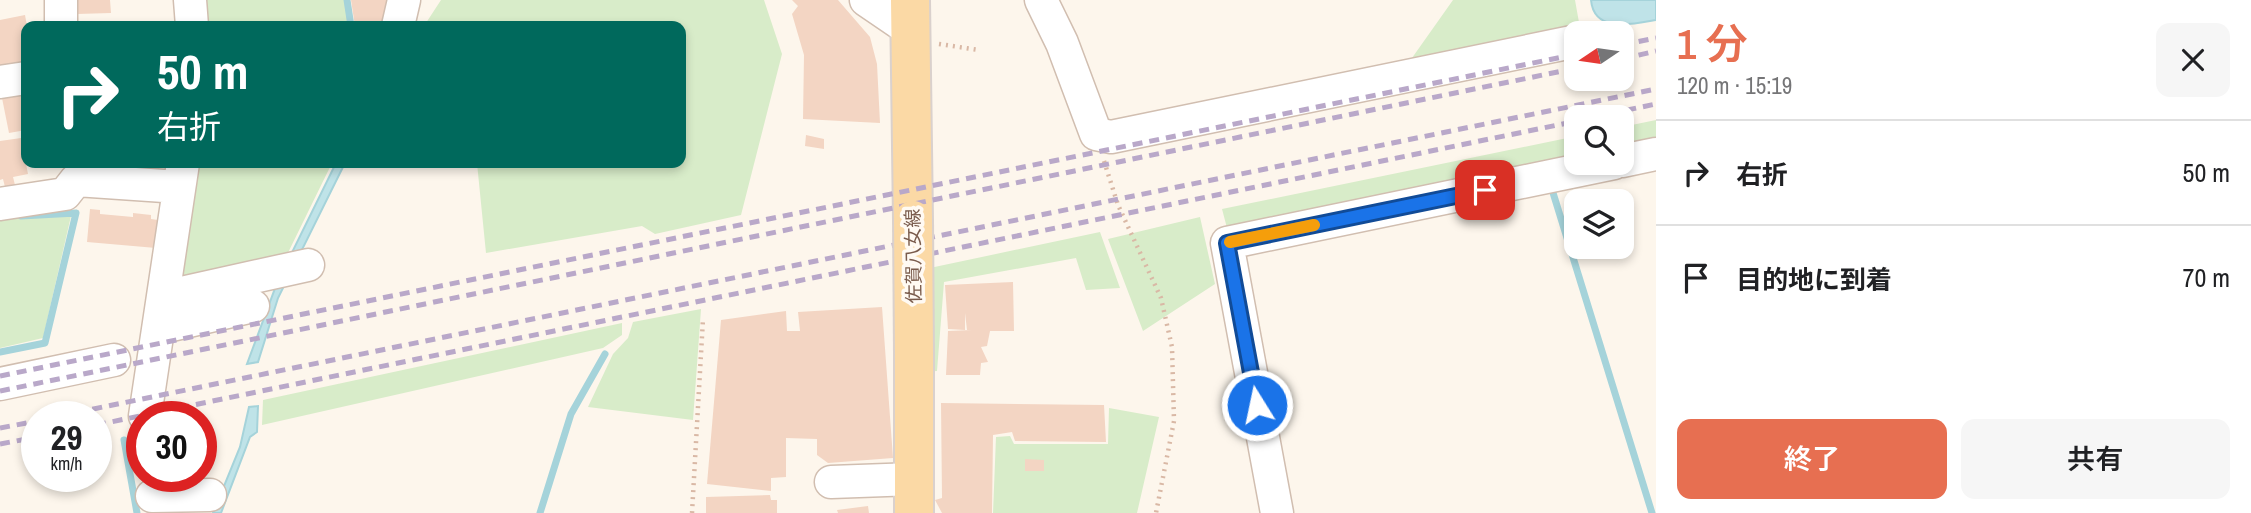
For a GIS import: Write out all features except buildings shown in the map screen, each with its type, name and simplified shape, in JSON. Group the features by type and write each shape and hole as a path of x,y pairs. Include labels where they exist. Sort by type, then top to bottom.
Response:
{"main road":[{"name":"佐賀八女線","path":"910,23 914,496"}],"street":[{"path":"61,0 61,21"},
{"path":"190,0 192,21"},
{"path":"399,21 404,0"},
{"path":"866,0 910,23"},
{"path":"1041,0 1062,43 1096,134 1111,137 1564,44"},
{"path":"0,82 21,79"},
{"path":"1634,159 1656,154"},
{"path":"0,204 65,194 73,171 181,175 147,401"},
{"path":"1278,513 1227,243 1564,173"},
{"path":"163,297 308,265"},
{"path":"0,384 104,362 100,351 253,306"},
{"path":"831,482 914,496"},
{"path":"152,495 209,495"}],"path":[{"path":"910,23 979,50"},
{"path":"1096,134 1118,205 1161,298 1172,347 1174,421 1156,513"},
{"path":"692,513 703,319"}],"green space":[{"path":"200,0 346,0 348,21 202,21"},
{"path":"441,0 764,0 782,54 741,215 655,234 642,226 486,253 478,168 686,168 686,21 427,21"},
{"path":"1453,0 1575,0 1579,21 1564,21 1564,31 1407,65"},
{"path":"1656,120 1656,139 1634,144 1634,125"},
{"path":"1564,139 1564,159 1227,228 1222,209"},
{"path":"191,168 330,168 282,265 175,284"},
{"path":"71,216 43,338 0,348 0,219"},
{"path":"1200,217 1215,284 1143,331 1108,239"},
{"path":"1100,232 1120,288 1086,290 1076,258 944,282 937,371 921,372 925,269"},
{"path":"701,309 693,420 588,407 613,354 628,338 633,322"},
{"path":"622,323 622,335 603,348 262,425 263,400"},
{"path":"1109,408 1159,417 1137,513 993,513 996,437 1010,436 1014,444 1108,444"}],"water":[{"path":"1591,0 1656,0 1656,20 1634,23 1605,21 1594,11"},
{"path":"334,168 343,168 278,298 258,362 247,364 277,283"},
{"path":"258,406 257,432 250,437 221,513 213,513 240,447 249,407"}],"waterway":[{"path":"347,0 350,21"},
{"path":"1550,183 1652,513"},
{"path":"0,352 45,343 76,213 21,216"},
{"path":"540,513 571,414 605,354"},
{"path":"124,440 137,513"}],"railway":[{"path":"1634,43 1656,38"},
{"path":"1634,56 1656,51"},
{"path":"0,376 1564,57"},
{"path":"0,391 1564,71"},
{"path":"112,405 1656,89"},
{"path":"1634,109 1656,104"},
{"path":"112,422 1564,124"},
{"path":"0,428 21,424"},
{"path":"0,444 21,440"}],"slow traffic":[{"path":"1230,242 1314,225"}],"route":[{"path":"1257,405 1227,243 1485,190"}]}
